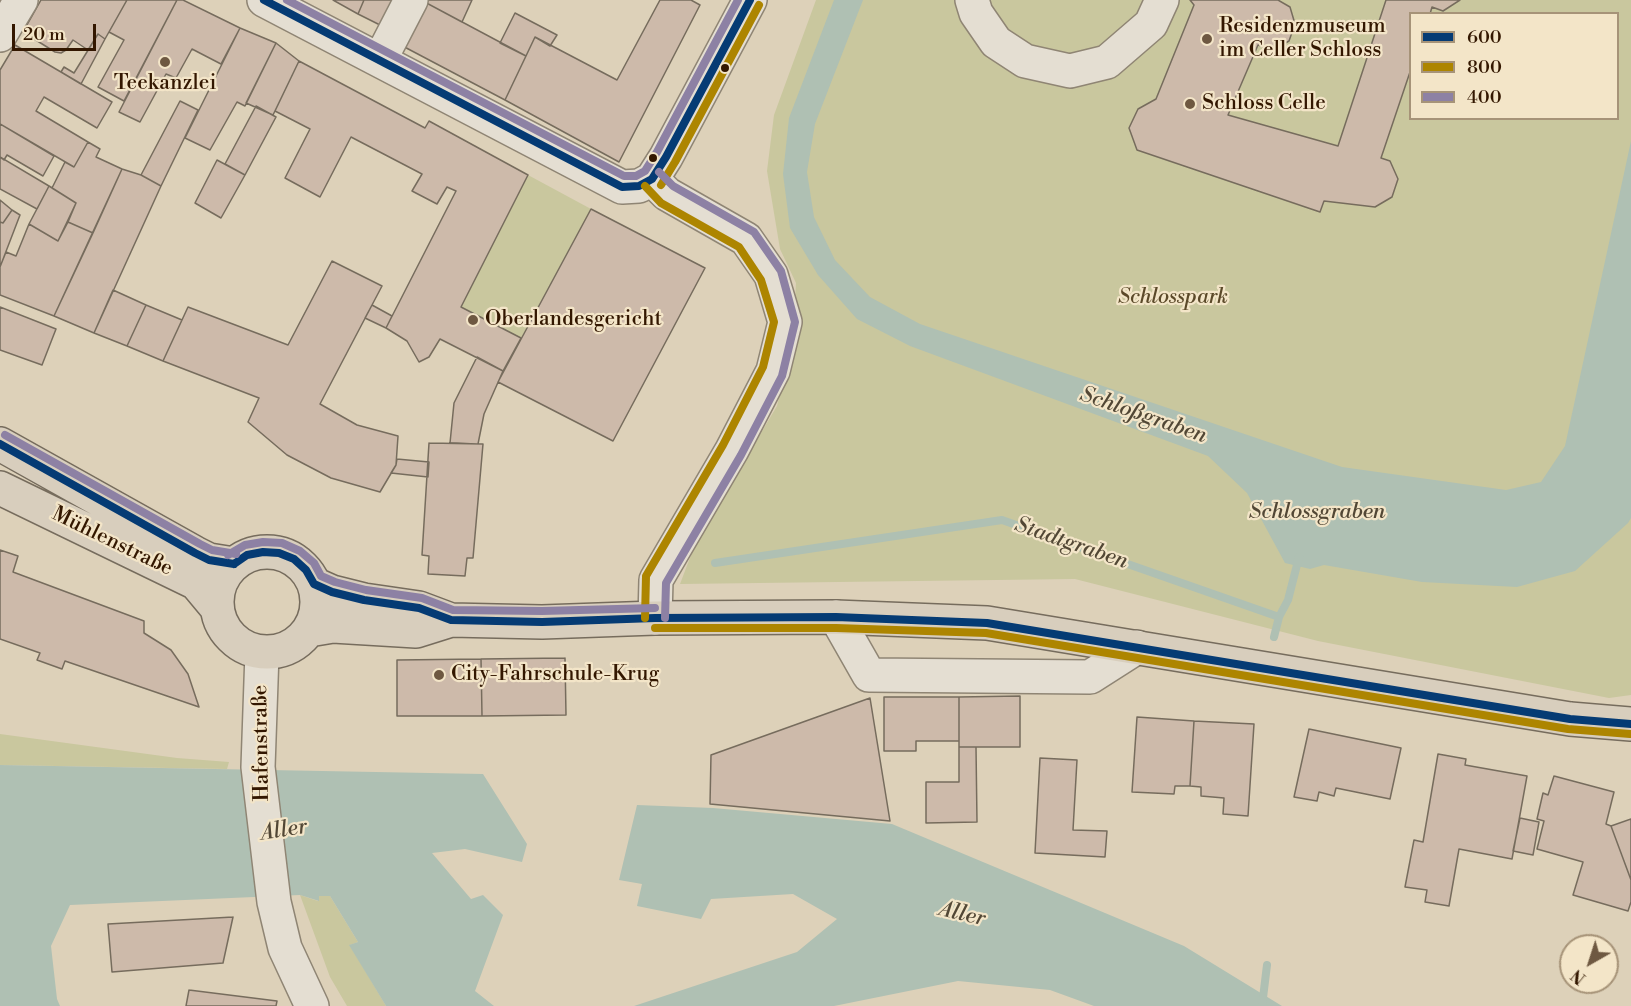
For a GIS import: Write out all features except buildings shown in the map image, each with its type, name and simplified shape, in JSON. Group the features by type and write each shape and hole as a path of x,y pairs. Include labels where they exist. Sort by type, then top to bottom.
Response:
{"main road":[{"path":"0,444 195,554 209,560 234,564"},
{"name":"Mühlenstraße","path":"0,488 196,584 216,607 221,624 231,638 245,648 262,652"},
{"path":"216,607 217,591 223,576 247,555 263,552 279,553 294,559 306,570 314,584 317,608 315,620 300,641 275,652 262,652"},
{"path":"314,584 332,592 364,600 419,608 451,620"},
{"path":"309,630 333,626 416,631 451,620 543,622 655,618 836,617 987,623 1570,719 1631,723"}],"street":[{"path":"0,35 21,0"},
{"path":"264,0 622,187 639,186 652,179 750,0"},
{"path":"380,60 411,0"},
{"path":"972,0 976,13 996,42 1025,61 1070,71 1107,62 1151,24 1162,0"},
{"path":"652,179 667,194 746,239 771,275 784,322 772,371 732,450 656,580 655,618"},
{"path":"836,617 869,675 1090,677 1137,647"},
{"name":"Hafenstraße","path":"262,652 258,767 274,902 285,948 312,1006"}],"green space":[{"name":"Schlosspark","path":"816,0 1631,0 1631,695 1609,698 1318,641 1075,579 680,584 696,542 777,406 793,339 796,283 780,249 767,171 774,115"},
{"path":"528,175 591,209 521,338 461,307"},
{"path":"0,734 177,758 229,762 227,769 0,765"},
{"path":"300,895 318,901 318,896 330,896 358,942 350,945 386,1006 347,1006 330,977"}],"water":[{"name":"Schlossgraben","path":"834,0 863,0 815,124 807,172 814,217 835,260 870,297 920,324 1342,467 1506,490 1541,482 1565,446 1631,141 1631,518 1628,523 1575,571 1517,587 1422,582 1324,565 1310,569 1285,563 1247,493 1208,456 910,346 857,319 818,275 790,228 783,174 789,118"},
{"name":"Aller","path":"0,765 483,774 527,844 522,862 465,849 432,853 471,899 483,895 503,915 475,991 494,1006 386,1006 349,945 358,942 330,896 319,896 319,901 300,895 70,905 51,946 57,999 60,1006 0,1006"},
{"name":"Aller","path":"637,805 713,808 892,824 1184,946 1282,1006 1094,1006 1050,990 958,981 834,1006 634,1006 797,952 837,919 793,894 711,899 701,919 637,906 642,884 619,880"}],"waterway":[{"name":"Stadtgraben","path":"715,563 1002,520 1279,617"},
{"name":"Stadtgraben","path":"1274,637 1279,617 1288,600 1299,557"},
{"name":"Stadtgraben","path":"1262,1006 1267,965"}],"transit line":[{"name":"600","path":"264,0 622,187 639,186 652,179 750,0"},
{"name":"400","path":"287,0 624,176 636,176 645,171 738,0"},
{"name":"800","path":"661,185 759,5"},
{"name":"400","path":"659,172 673,186 754,232 781,271 795,322 782,376 741,455 666,583 665,618"},
{"name":"800","path":"645,186 661,203 739,247 761,280 774,322 763,367 723,445 646,576 645,618"},
{"name":"400","path":"5,435 200,544 212,550 236,554"},
{"name":"600","path":"0,444 195,553 209,560 234,564"},
{"name":"400","path":"228,555 245,545 263,542 282,543 300,551 314,563 321,576 335,582 366,590 422,598 453,610 542,611 655,608"},
{"name":"600","path":"234,564 247,555 263,552 279,553 294,559 306,570 314,584 332,592 364,600 419,608 451,620 542,622 655,618 836,617 987,623 1570,719 1631,724"},
{"name":"800","path":"655,628 836,628 986,633 1568,729 1630,734"}],"place":[{"name":"Residenzmuseum im Celler Schloss","path":"1207,39"},
{"name":"Teekanzlei","path":"165,62"},
{"name":"Schloss Celle","path":"1190,104"},
{"name":"Oberlandesgericht","path":"473,320"},
{"name":"City-Fahrschule-Krug","path":"439,675"}],"water label":[{"name":"Schloßgraben","path":"1143,416"}]}
